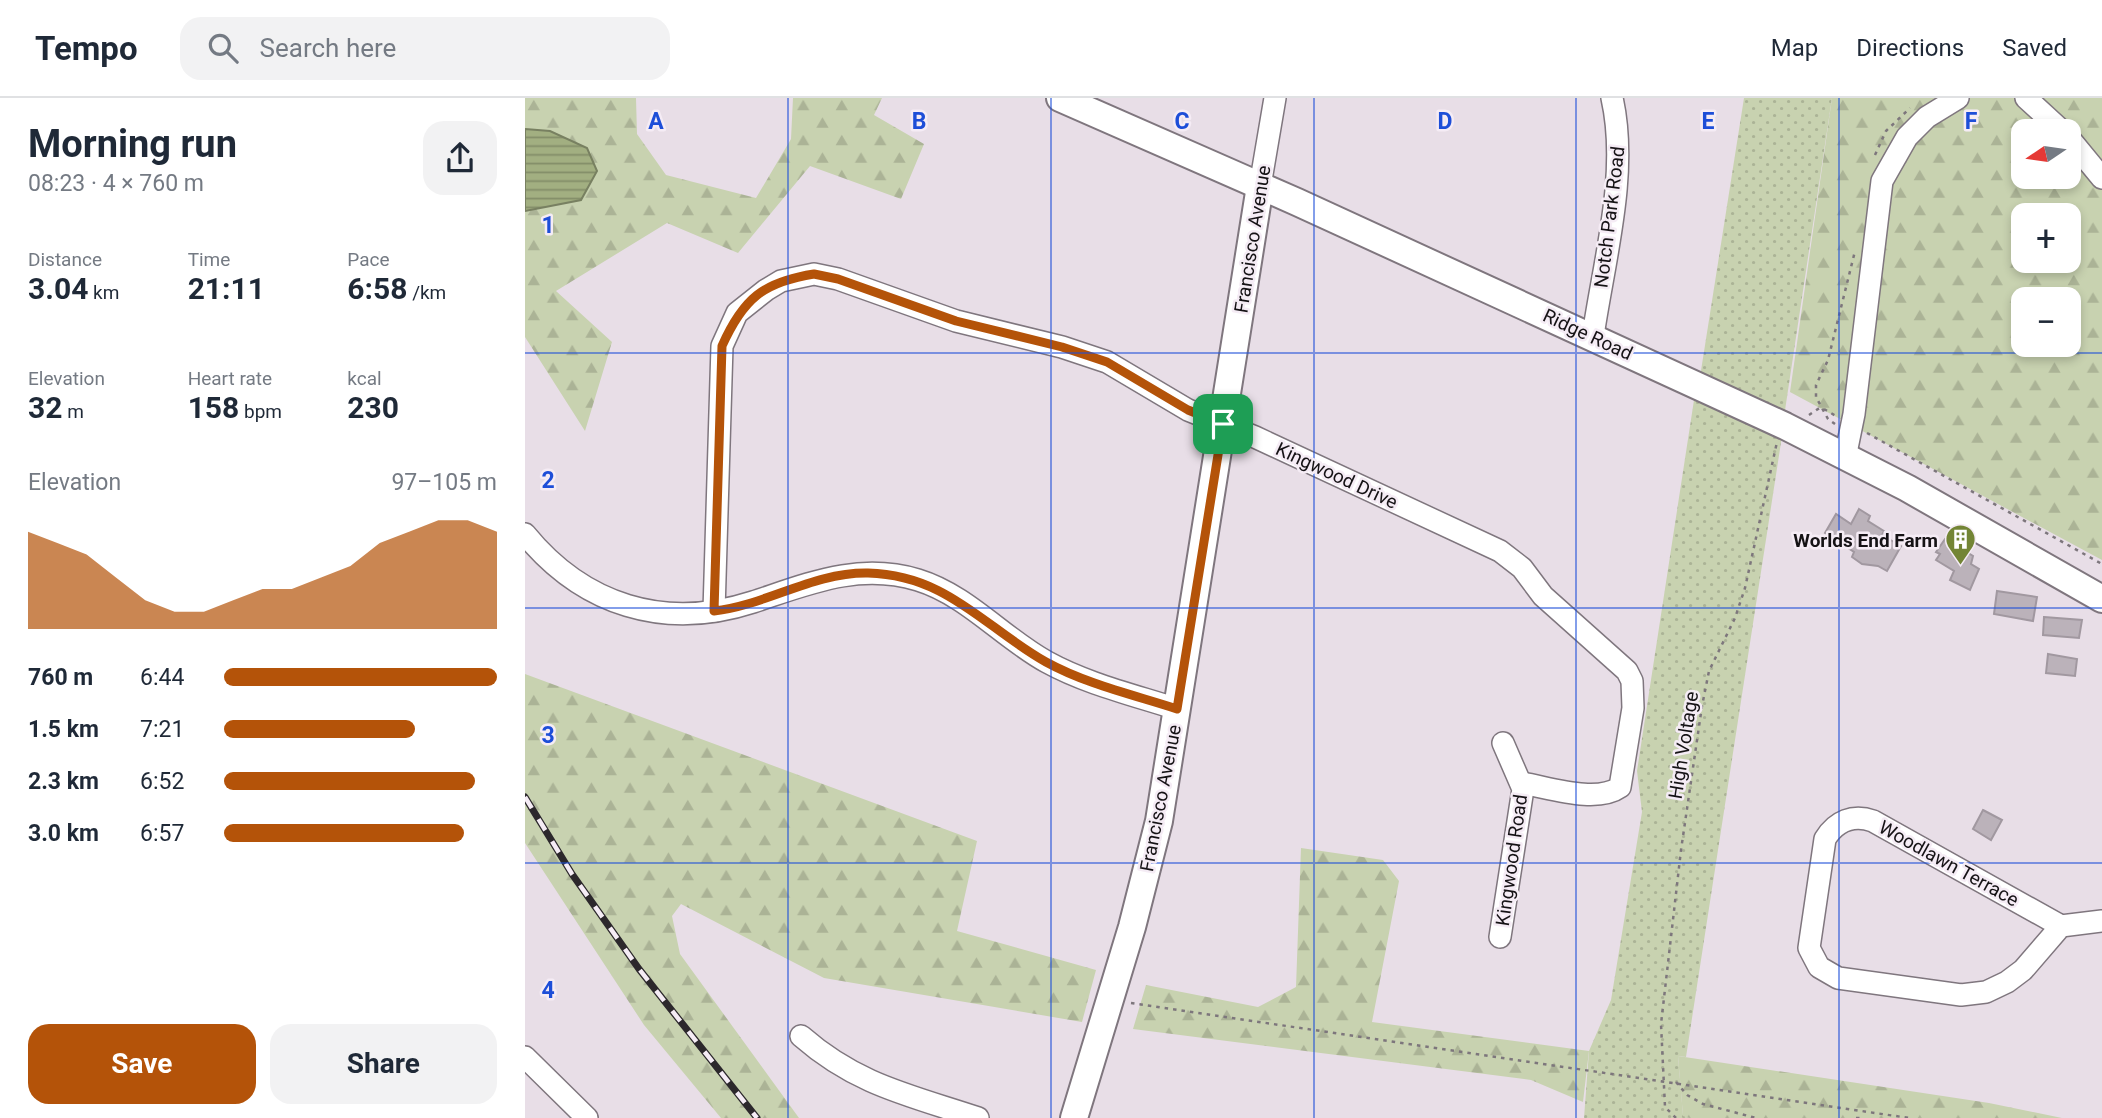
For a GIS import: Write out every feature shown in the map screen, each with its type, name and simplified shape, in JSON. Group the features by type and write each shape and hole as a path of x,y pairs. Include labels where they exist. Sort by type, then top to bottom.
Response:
{"main road":[{"name":"Ridge Road","path":"1060,98 1593,336 1785,426 1907,488 2102,599"},
{"name":"Francisco Avenue","path":"1074,1118 1159,821 1260,186"}],"street":[{"name":"Francisco Avenue","path":"1260,186 1275,98"},
{"name":"Notch Park Road","path":"1593,336 1619,165 1619,134 1612,98"},
{"path":"1845,458 1882,181 1907,136 1927,117 1958,98"},
{"path":"2026,98 2049,119"},
{"path":"2081,153 2102,178"},
{"name":"Kingwood Drive","path":"714,611 722,346 737,313 748,302 782,281 814,274 838,279 956,321 1062,347 1107,362 1188,410 1510,556 1543,596 1627,671 1632,681 1633,708 1620,787 1613,791 1591,794 1521,783"},
{"path":"525,534 542,554 579,585 617,603 669,613 714,611 840,574 870,573 918,580 966,604 1047,662 1100,684 1177,709"},
{"path":"1503,743 1521,783"},
{"name":"Kingwood Road","path":"1500,937 1521,783"},
{"name":"Woodlawn Terrace","path":"1858,818 1873,821 2061,926 2015,977 1998,987 1974,994 1838,978 1819,967 1809,948 1825,839 1835,826 1858,818"},
{"path":"2061,926 2102,921"},
{"path":"801,1036 824,1056 866,1082 978,1118"},
{"path":"525,1057 587,1118"}],"path":[{"path":"1821,407 2102,564"},
{"name":"High Voltage","path":"1676,1118 1665,1107 1661,1024 1681,850 1702,706 1709,671 1735,618 1745,588 1774,449 1785,426"},
{"path":"1110,999 1626,1079 1677,1082 1907,1118"},
{"path":"1677,1082 1687,1094 1703,1104 1756,1118"}],"green space":[{"path":"525,98 636,98 637,134 666,175 756,198 791,139 793,98 882,98 874,115 924,144 901,199 810,166 738,253 667,223 556,291 612,342 585,431 525,337"},
{"path":"1744,98 1832,98 1784,417 1700,377"},
{"path":"1832,98 2102,98 2102,560 1790,392"},
{"path":"1694,400 1782,436 1686,1057 1678,1056 1683,1115 1689,1118 1584,1118 1589,1051 1611,1000 1642,812 1637,771"},
{"path":"525,674 977,841 957,931 1096,970 1082,1022 824,978 681,904 672,916 680,954 799,1118 721,1118 644,1025 525,843"},
{"path":"1301,848 1383,860 1399,881 1372,1022 1589,1051 1583,1102 1531,1080 1133,1029 1146,985 1258,1007 1296,987"},
{"path":"1678,1056 1989,1103 2062,1118 1689,1118 1683,1116"}],"shaded area":[{"path":"525,129 550,131 587,148 597,171 581,200 525,211"}],"building":[{"path":"1859,509 1870,516 1868,521 1884,531 1882,535 1901,546 1887,571 1878,566 1862,564 1852,557 1854,552 1825,533 1836,514 1851,524"},
{"name":"Worlds End Farm","path":"1945,539 1973,556 1971,564 1979,569 1970,590 1950,580 1954,571 1936,560 1940,554 1936,552"},
{"path":"1997,591 2037,597 2033,621 1994,614"},
{"path":"2044,617 2082,620 2079,638 2043,635"},
{"path":"2048,654 2077,659 2075,676 2046,673"},
{"path":"1983,810 2002,820 1991,840 1973,829"}],"railway":[{"path":"525,797 572,874 639,969 757,1118"}],"place":[{"name":"Worlds End Farm","path":"1961,567"}],"route":[{"path":"814,274 838,279 956,321 1062,347 1107,362 1188,410 1223,424 1177,709 1075,675 1047,662 966,604 918,580 870,573 840,574 785,589 754,602 714,611 719,364 722,346 737,313 766,289 782,281 814,274"}]}
